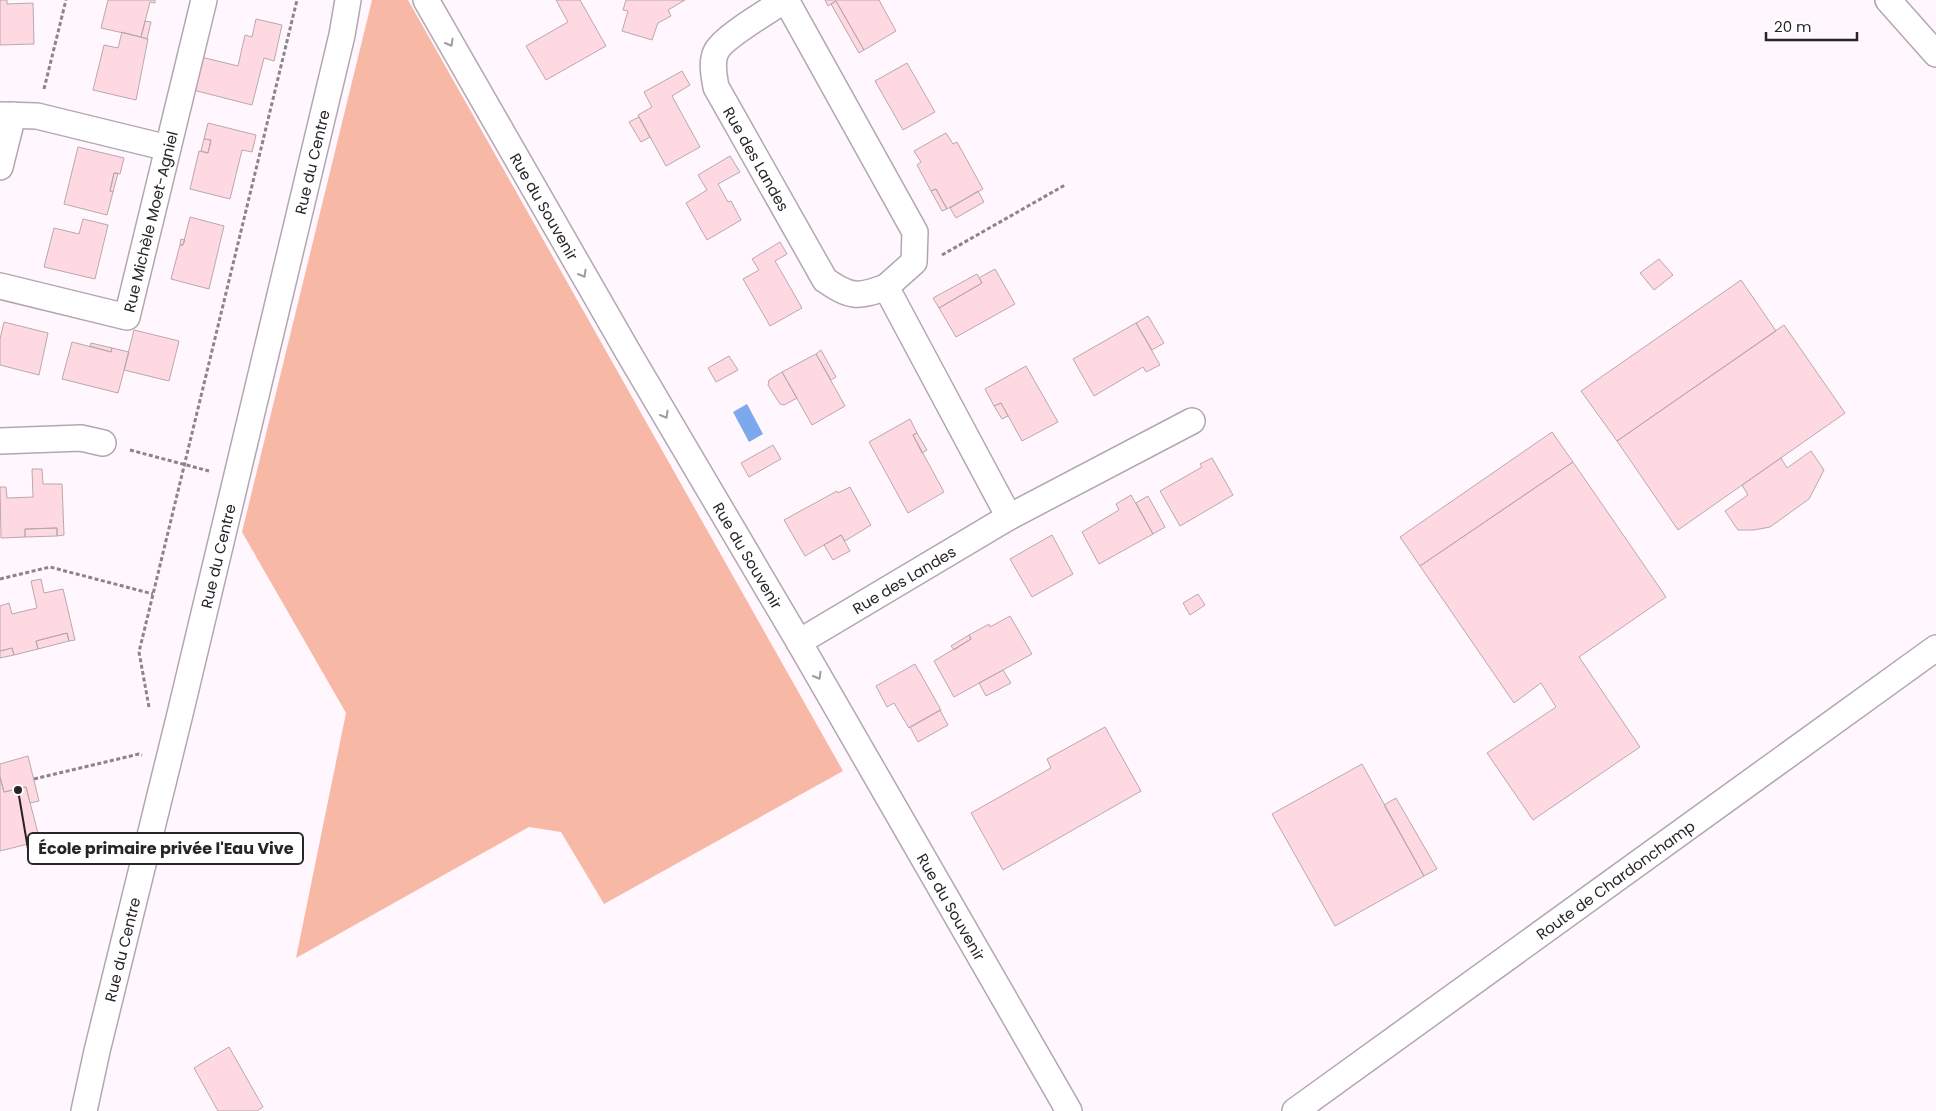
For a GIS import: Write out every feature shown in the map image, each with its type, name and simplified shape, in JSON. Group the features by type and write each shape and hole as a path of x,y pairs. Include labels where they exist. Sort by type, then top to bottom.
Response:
{"street":[{"name":"Rue Michèle Moet-Agniel","path":"0,286 127,317 204,0"},
{"name":"Rue du Centre","path":"84,1111 237,478 342,34 348,0"},
{"name":"Rue du Souvenir","path":"426,0 1069,1111"},
{"name":"Rue des Landes","path":"786,0 915,232 914,262 886,288 866,295 844,293 825,280 716,87 713,68 716,51 737,32 786,0"},
{"path":"1888,0 1936,54"},
{"path":"0,167 6,115 38,116 168,148"},
{"path":"886,288 1009,517"},
{"name":"Rue des Landes","path":"799,642 1009,517 1192,421"},
{"path":"0,441 80,438 103,444"},
{"name":"Route de Chardonchamp","path":"1295,1111 1936,648"}],"path":[{"path":"38,116 66,0"},
{"path":"149,707 139,652 297,0"},
{"path":"914,262 943,255 1065,185"},
{"path":"103,444 237,478"},
{"path":"0,579 50,567 153,594"},
{"path":"34,779 139,754 168,762"}],"shaded area":[{"path":"372,0 408,0 843,771 604,904 561,832 529,827 296,958 346,713 242,532"}],"water":[{"path":"747,404 763,434 749,442 733,412"}],"building":[{"path":"0,0 7,0 7,4 33,3 34,44 0,45"},
{"path":"108,0 155,0 155,3 150,2 141,37 101,28"},
{"path":"556,0 580,0 606,46 546,80 526,46 568,22"},
{"path":"626,0 685,0 668,10 671,16 658,23 652,40 622,31 628,11 623,10"},
{"path":"825,0 879,0 896,31 864,50 836,1 828,6"},
{"path":"836,1 864,50 859,53 831,4"},
{"path":"256,19 282,25 274,61 264,58 252,105 193,90 201,57 238,66 245,35 252,37"},
{"path":"145,21 151,22 147,39 141,37"},
{"path":"122,32 148,39 136,100 93,90 104,45 118,48"},
{"path":"907,63 935,112 903,130 875,81"},
{"path":"682,71 690,85 672,96 700,147 666,166 638,115 652,107 644,92"},
{"path":"639,117 650,137 641,142 629,122"},
{"path":"208,123 256,135 252,152 242,150 230,199 190,189 199,151 208,153 211,140 204,139"},
{"path":"946,133 953,144 957,142 983,189 947,209 936,189 931,191 917,165 921,162 914,151"},
{"path":"204,139 211,140 208,153 201,151"},
{"path":"78,147 124,158 120,174 114,173 110,191 113,192 107,215 64,204"},
{"path":"730,156 740,172 718,184 728,202 731,201 741,220 707,240 686,203 707,190 698,175"},
{"path":"114,173 118,173 113,192 110,191"},
{"path":"936,189 947,209 942,211 931,191"},
{"path":"978,191 984,202 956,218 950,208"},
{"path":"190,217 224,226 209,289 171,279 180,245 183,245"},
{"path":"83,219 108,225 95,279 44,267 54,228 79,234"},
{"path":"181,239 185,240 183,245 180,245"},
{"path":"780,242 787,254 775,261 802,308 770,326 743,279 759,270 752,259"},
{"path":"1659,259 1673,275 1654,290 1640,273"},
{"path":"995,269 1015,304 956,337 939,308 982,283 979,278"},
{"path":"977,274 982,283 939,308 933,298"},
{"path":"1741,280 1776,331 1617,441 1581,391"},
{"path":"1148,316 1164,343 1152,350 1136,323"},
{"path":"4,322 48,333 39,375 0,365 0,339"},
{"path":"1136,323 1160,365 1146,372 1143,367 1094,396 1073,359"},
{"path":"1784,325 1845,413 1678,530 1617,441"},
{"path":"134,330 179,341 169,381 124,370"},
{"path":"72,342 111,352 112,348 129,352 118,393 62,379"},
{"path":"91,343 112,348 111,352 90,346"},
{"path":"821,350 836,377 831,380 816,354"},
{"path":"816,354 845,406 812,425 782,372"},
{"path":"729,356 738,370 716,382 708,368"},
{"path":"1026,366 1058,422 1022,441 1001,403 994,406 985,389"},
{"path":"782,372 797,398 784,405 780,404 768,385 769,380"},
{"path":"1001,403 1008,416 1002,419 994,406"},
{"path":"910,419 917,433 913,435 944,492 908,513 869,442"},
{"path":"1552,432 1573,462 1420,566 1400,537"},
{"path":"917,433 927,450 922,453 913,435"},
{"path":"773,445 781,459 749,477 741,463"},
{"path":"1811,451 1824,470 1809,499 1770,527 1738,530 1725,511 1748,495 1742,485 1781,458 1787,468"},
{"path":"1212,458 1233,495 1180,526 1160,491 1202,467 1200,464"},
{"path":"1573,462 1666,597 1579,657 1640,747 1533,820 1487,753 1556,707 1541,683 1514,703 1420,566"},
{"path":"32,469 42,469 43,484 62,484 64,535 57,536 57,528 25,529 25,537 1,538 0,487 6,487 7,498 33,497"},
{"path":"850,487 871,525 845,541 841,535 805,556 784,520 837,491 838,493"},
{"path":"1131,495 1153,534 1099,564 1082,532 1119,510 1116,504"},
{"path":"1148,496 1165,527 1153,534 1136,503"},
{"path":"57,528 57,536 25,537 25,529"},
{"path":"841,535 850,551 833,560 824,545"},
{"path":"1052,535 1073,574 1032,597 1010,559"},
{"path":"41,579 44,593 63,589 75,640 69,641 67,633 36,641 38,649 14,655 12,648 0,651 0,606 9,603 12,614 37,608 31,581"},
{"path":"1198,594 1205,605 1190,615 1183,603"},
{"path":"1010,616 1032,654 954,697 934,661 971,639 969,635 989,624 990,627"},
{"path":"67,633 69,641 38,649 36,641"},
{"path":"969,635 971,639 954,650 951,646"},
{"path":"12,648 14,655 0,658 0,651"},
{"path":"915,664 941,710 909,728 894,703 887,707 876,686"},
{"path":"1003,670 1011,683 986,696 979,683"},
{"path":"940,710 948,725 918,742 910,727"},
{"path":"1105,727 1141,791 1003,870 971,813 1051,768 1047,759"},
{"path":"28,756 39,801 30,803 26,787 4,792 0,777 0,764"},
{"path":"1362,764 1424,876 1335,926 1272,814"},
{"path":"0,777 4,792 26,787 40,841 0,851"},
{"path":"1396,798 1437,869 1424,876 1384,805"},
{"path":"229,1047 263,1107 257,1111 218,1111 194,1068"}],"place":[{"name":"École primaire privée l'Eau Vive","path":"18,790"}]}
